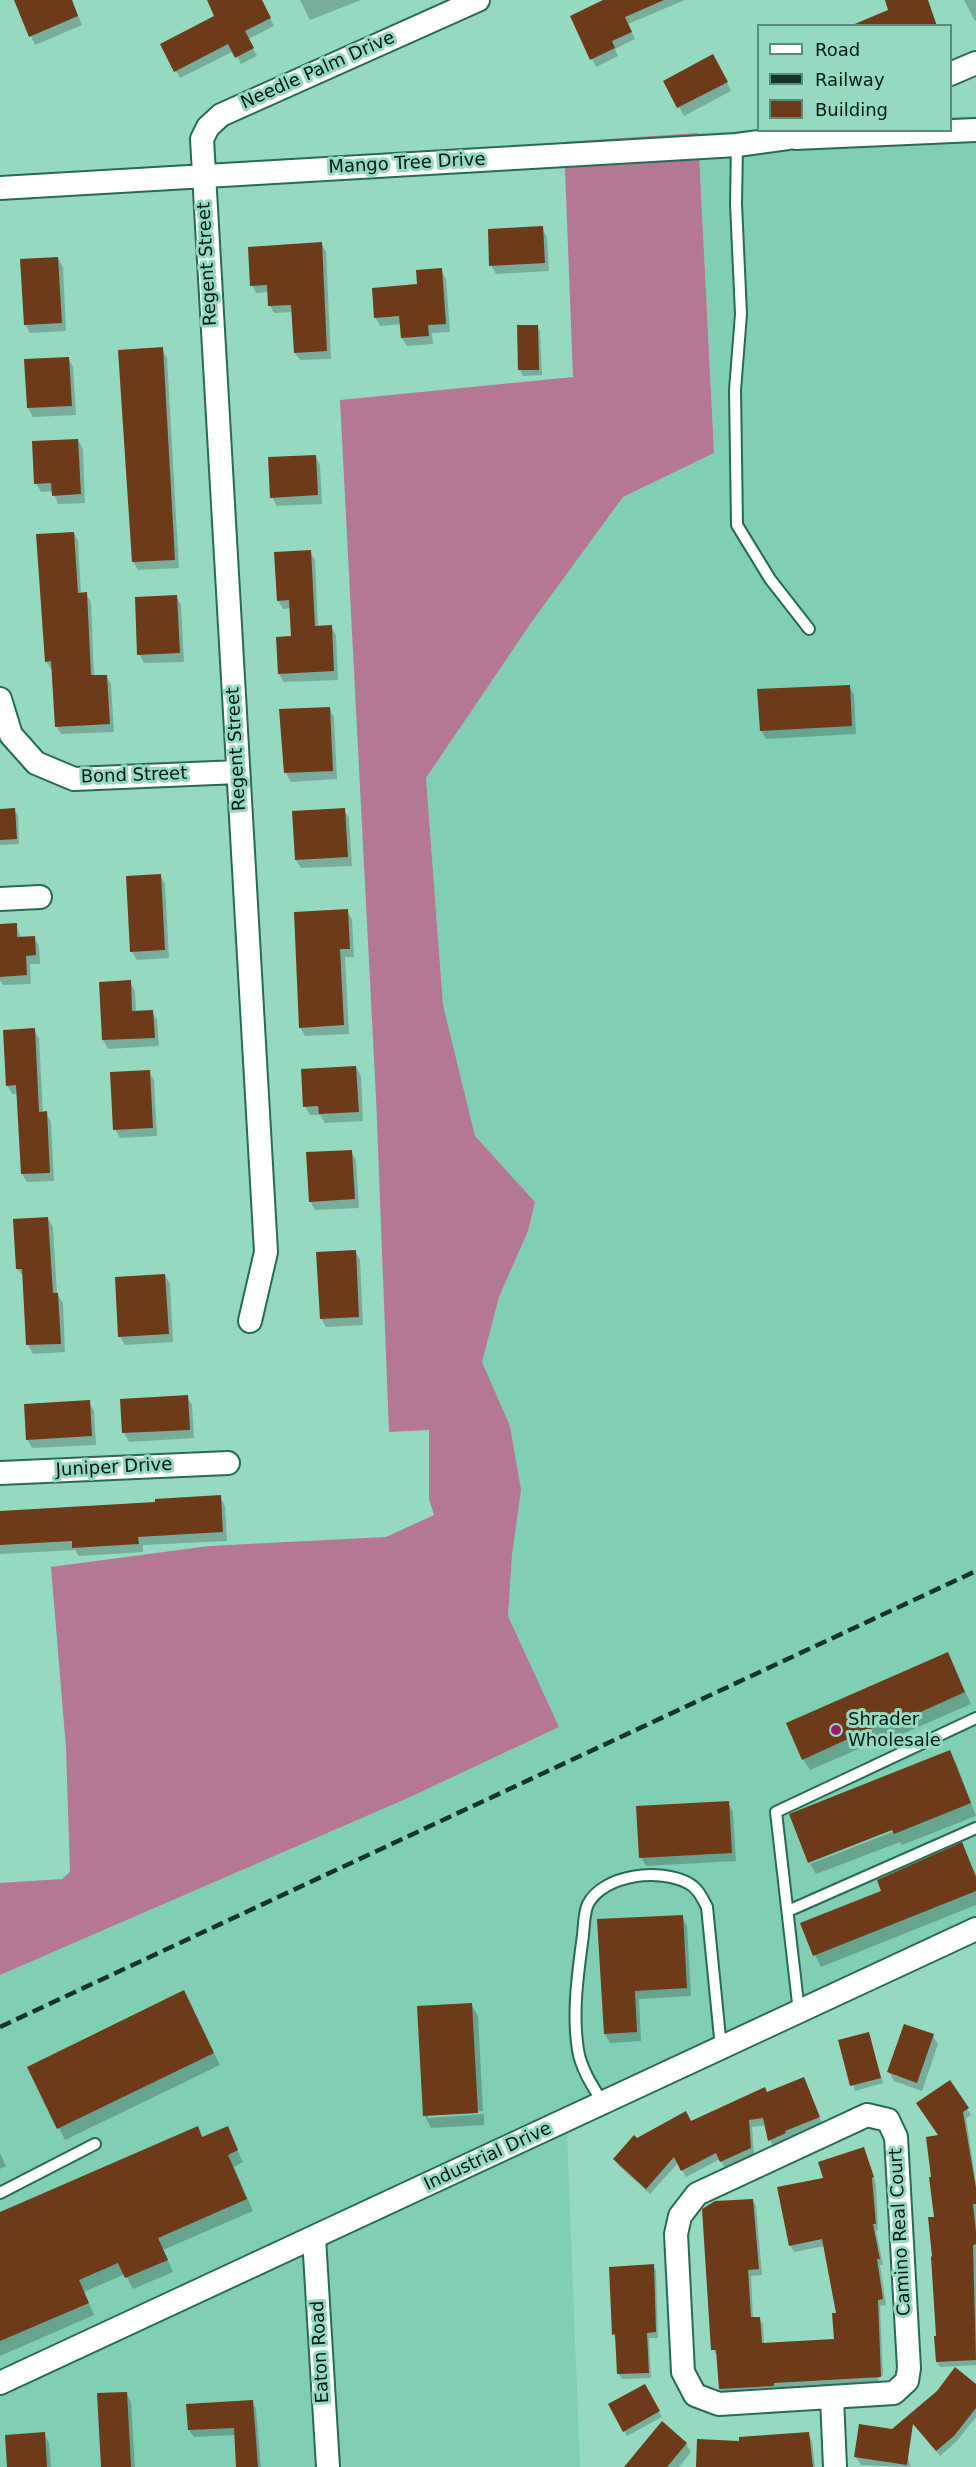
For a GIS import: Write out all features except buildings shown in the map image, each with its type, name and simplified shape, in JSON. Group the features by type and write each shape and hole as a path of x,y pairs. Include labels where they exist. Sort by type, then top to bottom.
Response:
{"street":[{"name":"Needle Palm Drive","path":"203,176 202,139 208,127 221,115 478,0"},
{"path":"952,74 976,63"},
{"path":"952,130 976,129"},
{"name":"Mango Tree Drive","path":"0,188 738,145 788,138 806,132"},
{"path":"788,138 913,132"},
{"name":"Regent Street","path":"203,176 266,1251 250,1321"},
{"name":"Bond Street","path":"0,699 11,735 36,763 74,779 238,772"},
{"path":"0,899 40,897"},
{"name":"Juniper Drive","path":"0,1473 228,1463"},
{"name":"Industrial Drive","path":"0,2383 976,1929"},
{"name":"Camino Real Court","path":"867,2115 888,2120 896,2137 909,2368 907,2381 894,2393 832,2398 719,2404 695,2394 683,2372 676,2234 680,2216 697,2194 867,2115"},
{"name":"Eaton Road","path":"314,2238 328,2467"},
{"path":"832,2398 835,2467"}],"lane":[{"path":"738,145 735,204 741,314 735,390 737,525 770,579 809,629"},
{"path":"799,2012 776,1812 976,1718"},
{"path":"788,1911 976,1828"},
{"path":"603,2103 586,2074 578,2051 577,1977 588,1904 602,1889 613,1882 648,1875 674,1877 698,1890 707,1908 721,2048"},
{"path":"0,2193 95,2144"}],"shaded area":[{"path":"976,116 976,1934 567,2134 580,2467 0,2467 0,1975 408,1798 559,1727 508,1616 512,1555 510,1426 482,1362 499,1297 528,1231 535,1202 475,1136 443,1005 426,778 533,620 623,497 714,453 698,133 757,130 757,132 952,132 952,117"},
{"path":"698,133 714,453 623,497 533,620 426,778 443,1005 475,1136 535,1202 528,1231 499,1297 482,1362 510,1426 521,1490 512,1555 508,1616 559,1727 408,1798 0,1975 0,1883 62,1879 70,1872 66,1748 51,1567 209,1546 386,1537 434,1515 429,1499 429,1430 389,1432 376,1097 340,400 573,377 564,142"}],"railway":[{"path":"0,2027 976,1571"}],"place":[{"name":"Shrader Wholesale","path":"836,1730"}]}
